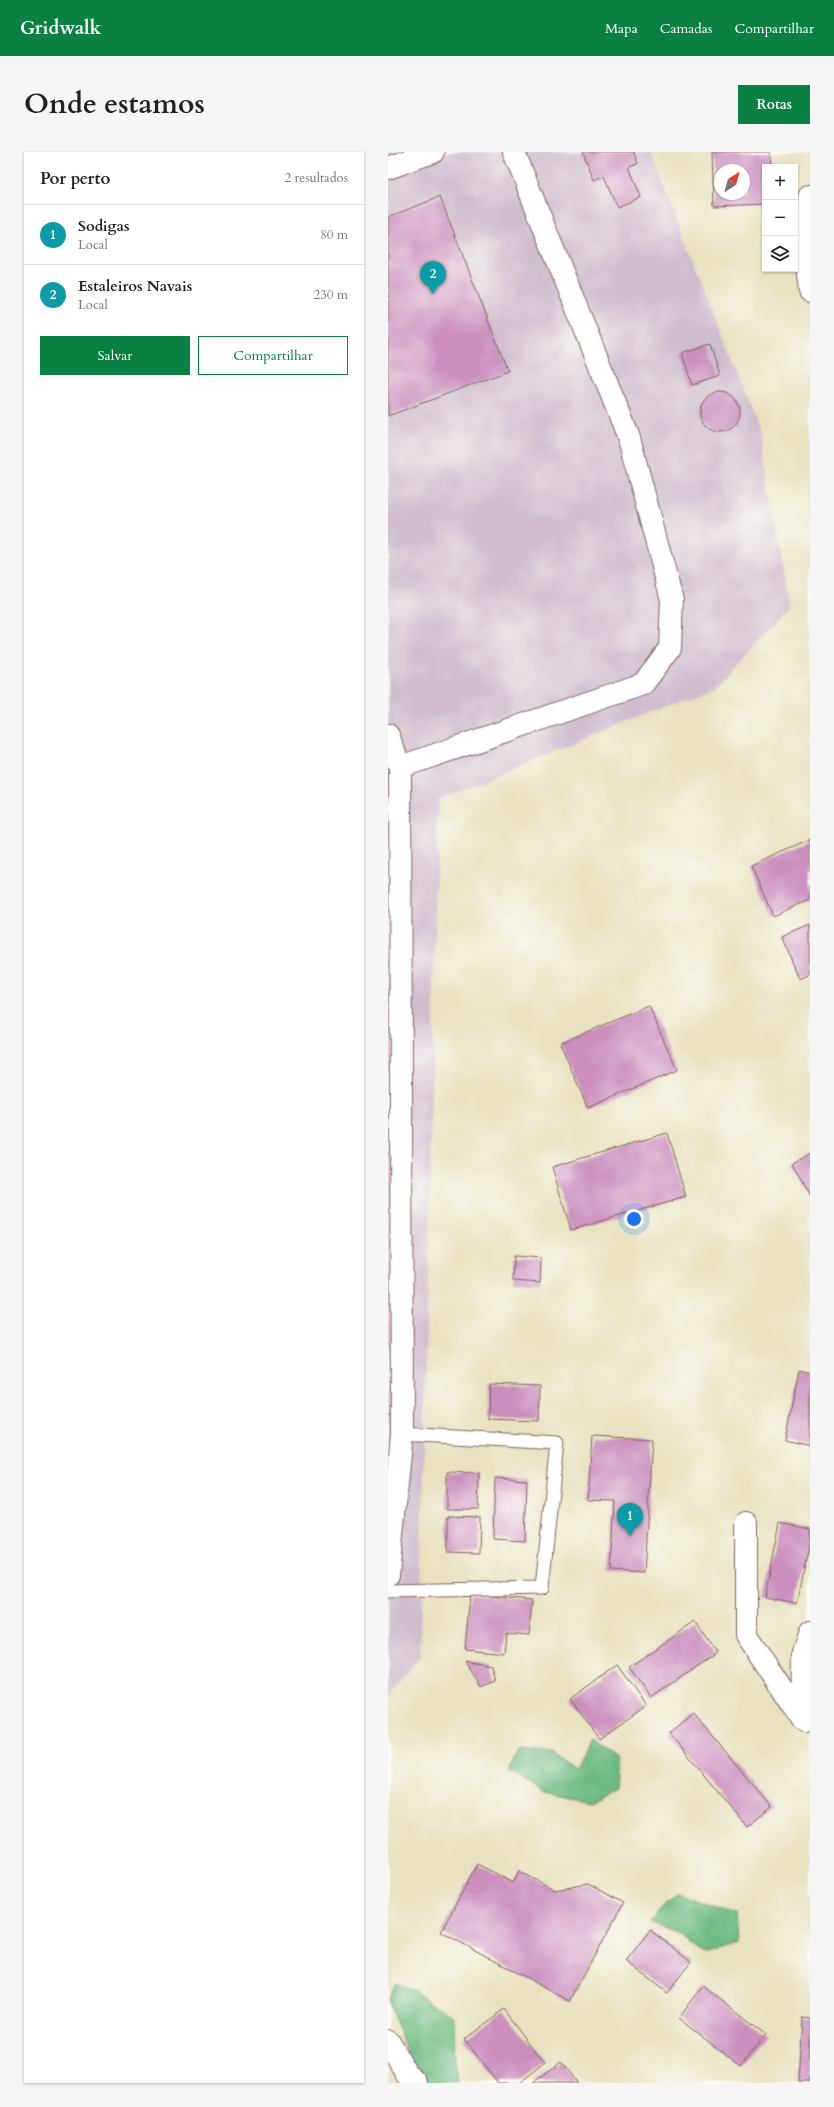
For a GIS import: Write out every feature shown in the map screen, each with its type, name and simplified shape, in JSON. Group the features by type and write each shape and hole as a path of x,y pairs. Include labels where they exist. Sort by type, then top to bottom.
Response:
{"street":[{"path":"388,168 433,152"},
{"path":"400,767 643,684 670,648 672,600 629,438 514,152"},
{"path":"810,196 806,258 810,291"},
{"path":"388,735 400,767 402,1434 388,1575"},
{"path":"746,1523 746,1635 806,1722"},
{"path":"806,1722 804,1653 810,1632"},
{"path":"388,2041 408,2075 417,2083"}],"lane":[{"path":"388,1591 542,1588 557,1443 402,1434"}],"shaded area":[{"path":"388,152 651,152 760,432 790,605 715,686 438,799 420,1656 388,1697"}],"green space":[{"path":"590,1740 617,1760 615,1788 590,1801 544,1792 509,1771 518,1751 551,1753 575,1769"},
{"path":"677,1893 737,1914 739,1943 704,1954 677,1932 649,1922"},
{"path":"396,1983 414,1991 454,2016 455,2059 458,2083 432,2083 416,2071 388,2003 388,1998"}],"building":[{"path":"583,152 634,152 638,164 629,167 641,197 617,207 604,176 594,180"},
{"path":"712,152 771,152 772,164 762,164 762,204 714,206"},
{"path":"440,197 508,371 388,416 388,217"},
{"path":"710,344 720,376 692,385 682,353"},
{"path":"716,392 724,392 731,395 737,401 740,412 737,423 731,429 724,432 716,432 709,429 703,423 700,416 700,408 703,401 709,395"},
{"path":"810,840 810,900 773,916 751,866"},
{"path":"810,925 810,975 800,979 782,937"},
{"path":"649,1006 677,1070 588,1108 560,1043"},
{"path":"667,1133 686,1197 571,1230 552,1167"},
{"path":"810,1153 810,1197 792,1163"},
{"path":"514,1256 541,1258 540,1283 513,1281"},
{"path":"799,1369 810,1372 810,1446 785,1440"},
{"path":"489,1384 540,1386 539,1421 488,1419"},
{"path":"592,1436 652,1439 644,1573 611,1571 615,1501 588,1500"},
{"path":"447,1472 479,1473 478,1509 447,1509"},
{"path":"495,1478 527,1480 525,1541 493,1539"},
{"path":"448,1516 480,1517 479,1553 448,1552"},
{"path":"780,1523 810,1529 810,1541 797,1603 765,1597"},
{"path":"470,1594 532,1600 529,1635 506,1633 504,1653 465,1649"},
{"path":"695,1622 716,1653 651,1698 629,1667"},
{"path":"465,1661 491,1666 495,1681 481,1687"},
{"path":"617,1665 646,1706 599,1739 570,1699"},
{"path":"693,1713 772,1807 747,1827 669,1733"},
{"path":"477,1864 513,1883 519,1871 555,1890 588,1884 623,1903 570,2001 441,1932"},
{"path":"650,1930 691,1962 667,1993 626,1961"},
{"path":"703,1986 766,2035 741,2066 679,2018"},
{"path":"504,2009 545,2063 519,2083 498,2083 464,2039"},
{"path":"802,2017 810,2018 810,2083 798,2083"},
{"path":"561,2062 577,2083 533,2083"}],"place":[{"name":"Estaleiros Navais","path":"433,294"},
{"name":"Sodigas","path":"630,1536"}]}
